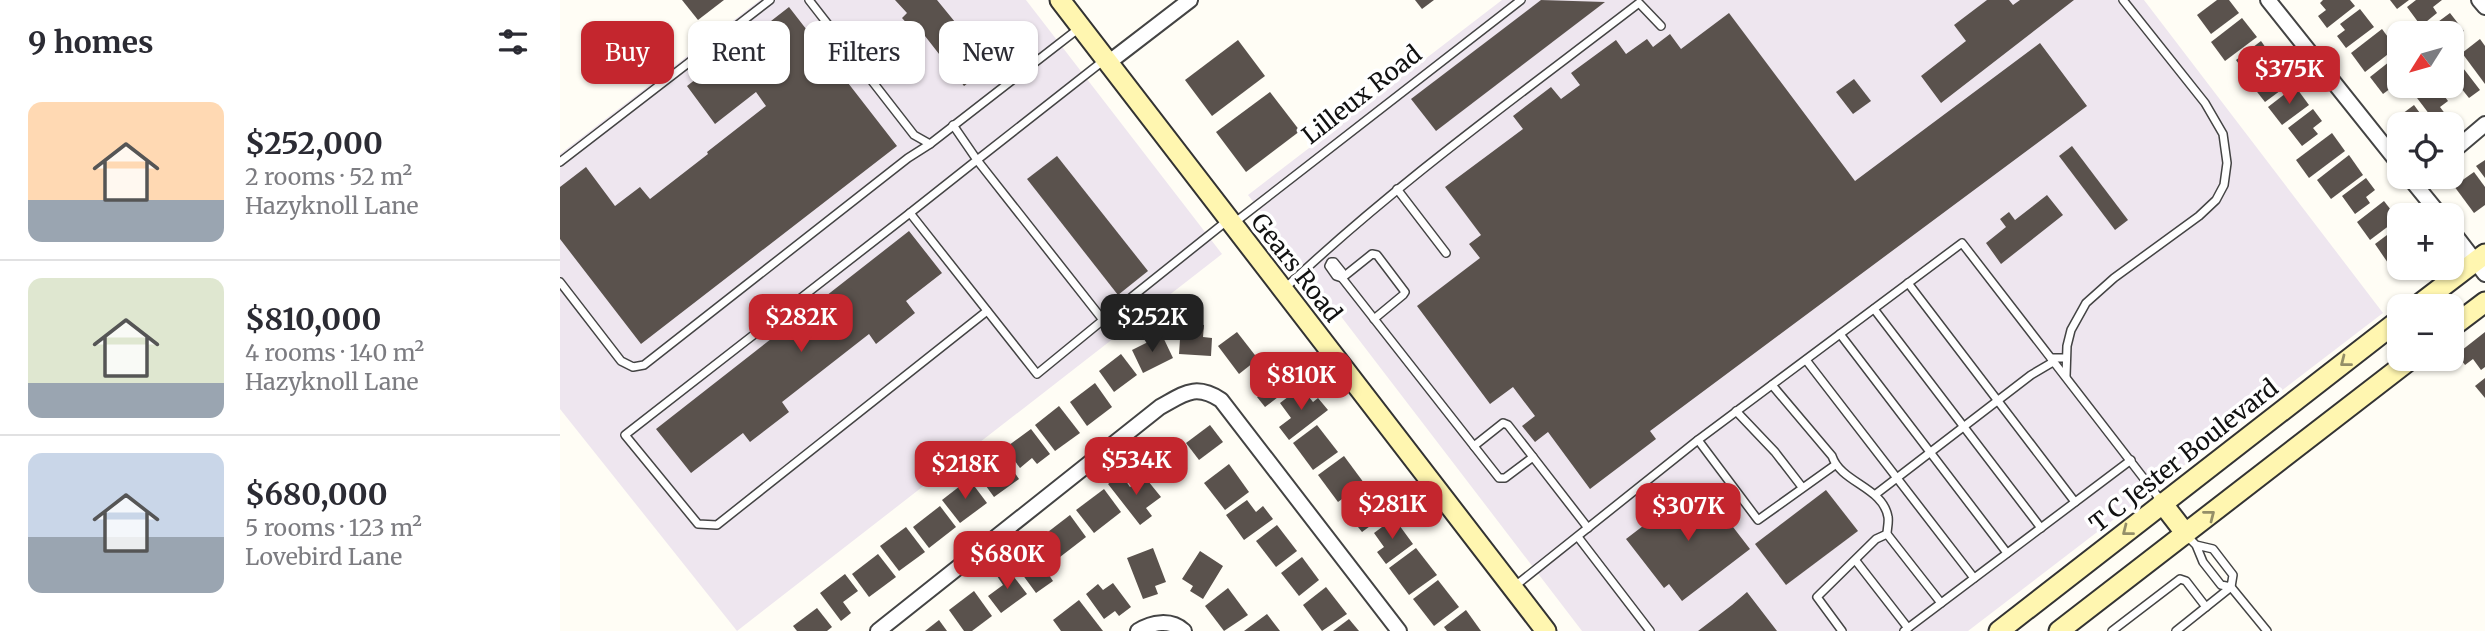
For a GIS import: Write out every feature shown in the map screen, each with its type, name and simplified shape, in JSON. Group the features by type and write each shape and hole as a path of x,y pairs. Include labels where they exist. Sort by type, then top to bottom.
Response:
{"main road":[{"name":"Gears Road","path":"1066,4 1080,27 1546,631"},
{"path":"2435,294 2482,263"},
{"path":"2464,318 2485,302"},
{"name":"T C Jester Boulevard","path":"1999,631 2387,329"},
{"path":"2059,631 2191,540 2396,371"},
{"path":"2162,503 2191,540"}],"street":[{"path":"1107,61 1190,0"},
{"path":"2268,0 2387,149"},
{"path":"2479,0 2485,8"},
{"path":"2464,142 2485,124"},
{"path":"2464,244 2482,263"},
{"path":"878,631 1160,407 1196,390 1207,391 1221,400 1399,631"},
{"path":"1138,631 1165,622 1177,625 1184,631"}],"lane":[{"path":"560,162 770,0"},
{"path":"809,0 914,135 930,144"},
{"name":"Lilleux Road","path":"987,311 1037,374 1103,320 1521,0"},
{"path":"2066,377 2071,330 2086,303 2114,278 2199,216 2216,200 2224,185 2227,163 2223,134 2205,103 2123,0"},
{"path":"1283,290 1397,189 1639,3 1661,26"},
{"path":"560,282 621,360 633,367 644,365 1080,27"},
{"path":"909,214 987,311 717,525 698,524 625,435 977,160 1107,61"},
{"path":"953,125 977,160 1103,320"},
{"path":"1397,189 1446,253"},
{"path":"1513,588 1698,440 1962,243 2162,503"},
{"path":"1323,252 1342,272 1342,278 1499,478 1512,474 1533,457"},
{"path":"1342,278 1372,254 1377,256 1405,292 1374,319"},
{"path":"1908,283 2075,502"},
{"path":"1874,309 2041,528"},
{"path":"1840,334 2007,553"},
{"path":"2051,358 2066,358"},
{"path":"1875,494 2031,375 2053,362 2051,358"},
{"path":"1805,360 1974,578"},
{"path":"1772,385 1832,456 1835,465 1868,492 1875,494 1888,515 1887,534 1941,603"},
{"path":"1736,411 1775,452 1802,487"},
{"path":"1474,446 1503,423 1508,425 1588,528"},
{"path":"1698,440 1758,520 1835,465"},
{"path":"1856,561 1906,630 2131,460"},
{"path":"1842,631 1817,597 1876,539 1887,534"},
{"path":"1578,537 1650,631"},
{"path":"2191,540 2203,562 2221,585 2231,587 2267,631"},
{"path":"2176,631 2231,587 2233,575 2213,549 2191,540"},
{"path":"2112,631 2180,579 2186,581 2206,607"}],"shaded area":[{"path":"760,0 1026,0 1222,254 737,631 560,409 560,154 651,84 674,84 674,66 688,55 688,84 790,84 790,21 733,21"},
{"path":"1502,0 2144,0 2383,313 1968,631 1582,631 1248,195"}],"building":[{"path":"682,0 724,0 698,20"},
{"path":"895,0 937,0 954,21 939,21 939,54 925,36 925,21 905,21 902,18 907,13"},
{"path":"1415,0 1434,0 1422,9"},
{"path":"1541,0 1605,2 1436,131 1411,99"},
{"path":"1987,0 2009,0 2013,5 2020,0 2074,0 1941,103 1921,76 1966,41 1954,25"},
{"path":"2217,0 2229,0 2239,13 2211,34 2197,15"},
{"path":"2323,0 2350,0 2355,6 2327,28 2318,16 2326,10 2320,3"},
{"path":"2390,0 2409,0 2397,9"},
{"path":"2416,0 2442,0 2433,7 2437,13 2427,21 2417,21 2407,7"},
{"path":"789,7 804,26 804,84 849,84 897,146 641,344 560,239 560,187 586,167 615,206 640,187 650,199 708,154 707,152 766,106 756,92 715,124 687,86 790,84 790,21 771,21"},
{"path":"2360,9 2374,27 2346,48 2337,36 2345,30 2340,24"},
{"path":"1729,13 1855,181 2040,43 2087,106 1650,431 1656,439 1590,489 1548,432 1535,442 1522,426 1535,416 1513,387 1490,404 1417,306 1480,258 1469,244 1481,235 1445,187 1523,129 1513,116 1551,87 1561,99 1580,85 1571,73 1616,40 1626,54 1647,39 1653,47 1670,34 1681,49"},
{"path":"2450,13 2456,21 2439,21"},
{"path":"2242,18 2257,37 2225,61 2211,42"},
{"path":"2382,29 2387,36 2387,55 2365,72 2351,53"},
{"path":"2480,39 2485,46 2485,84 2464,56 2464,51"},
{"path":"1238,40 1265,76 1212,116 1185,80"},
{"path":"2261,41 2273,58 2248,77 2236,60"},
{"path":"2277,63 2292,82 2265,102 2250,83"},
{"path":"2387,64 2387,91 2383,94 2370,77"},
{"path":"2464,69 2480,90 2469,98 2464,92"},
{"path":"1854,79 1871,101 1853,114 1836,92"},
{"path":"2295,86 2309,105 2282,125 2268,107"},
{"path":"1270,92 1300,131 1246,172 1216,132"},
{"path":"2417,98 2446,98 2448,101 2440,107 2444,112 2428,112"},
{"path":"2414,105 2419,112 2405,112"},
{"path":"2313,109 2322,121 2313,128 2318,134 2302,146 2288,128"},
{"path":"2332,133 2345,151 2309,178 2296,160"},
{"path":"2072,146 2128,220 2115,230 2059,156"},
{"path":"2349,155 2363,175 2331,199 2317,180"},
{"path":"1057,156 1148,271 1118,295 1027,179"},
{"path":"2485,160 2485,178 2476,166"},
{"path":"2474,172 2485,187 2485,205 2474,213 2456,189 2464,189 2464,179"},
{"path":"2366,178 2375,190 2366,197 2370,203 2355,214 2342,196"},
{"path":"2047,195 2063,215 2001,264 1986,243 2006,227 2000,219 2009,212 2015,220"},
{"path":"2384,201 2387,205 2387,227 2370,240 2357,222"},
{"path":"909,231 942,273 906,301 915,313 876,344 869,334 782,402 789,412 750,442 743,433 691,473 656,429"},
{"path":"2387,235 2387,262 2375,244"},
{"path":"1181,324 1204,325 1203,337 1212,338 1211,356 1179,354"},
{"path":"1237,332 1258,359 1239,374 1218,346"},
{"path":"2485,332 2485,367 2481,370 2473,359 2465,365 2464,348"},
{"path":"1162,335 1173,358 1143,373 1132,350"},
{"path":"1121,354 1137,375 1114,392 1099,371"},
{"path":"1274,357 1295,384 1265,407 1257,397 1268,389 1254,372"},
{"path":"2485,378 2485,398 2475,386"},
{"path":"1095,383 1112,407 1087,426 1070,402"},
{"path":"1301,387 1313,402 1318,398 1328,410 1289,440 1279,427 1291,418 1280,403"},
{"path":"1059,406 1080,433 1055,451 1035,425"},
{"path":"1210,425 1223,442 1199,460 1186,443"},
{"path":"1317,425 1338,452 1313,470 1293,443"},
{"path":"1031,429 1050,454 1037,464 1032,458 1020,468 1005,448"},
{"path":"1166,442 1181,462 1157,480 1142,460"},
{"path":"1344,456 1364,483 1338,502 1318,475"},
{"path":"995,462 1000,468 1007,462 1019,479 994,497 978,475"},
{"path":"1229,464 1249,492 1225,510 1204,483"},
{"path":"1121,474 1130,487 1144,476 1161,497 1146,508 1152,516 1140,525 1108,484"},
{"path":"969,479 987,503 960,523 942,500"},
{"path":"1699,483 1750,549 1682,601 1669,584 1664,588 1626,539"},
{"path":"1370,486 1383,503 1371,512 1377,521 1362,532 1342,507"},
{"path":"1104,489 1121,512 1094,533 1076,510"},
{"path":"1826,490 1858,531 1786,585 1755,544"},
{"path":"1247,500 1256,512 1263,506 1273,519 1244,540 1226,515"},
{"path":"940,506 956,527 929,548 913,527"},
{"path":"1070,515 1086,537 1060,557 1044,535"},
{"path":"1394,518 1413,544 1386,564 1377,552 1384,547 1374,533"},
{"path":"1277,525 1297,551 1276,567 1256,541"},
{"path":"906,527 925,552 899,571 880,546"},
{"path":"1039,540 1059,567 1049,575 1053,581 1036,593 1014,563"},
{"path":"1153,548 1166,582 1155,586 1158,594 1143,599 1127,558"},
{"path":"1416,548 1437,575 1409,595 1389,568"},
{"path":"1200,551 1223,566 1203,599 1190,591 1193,586 1182,579"},
{"path":"878,554 896,577 869,597 852,574"},
{"path":"1302,557 1319,580 1299,596 1281,573"},
{"path":"1005,565 1027,594 1001,613 988,596 1003,585 995,573"},
{"path":"845,574 858,591 843,602 851,613 841,621 820,593"},
{"path":"1438,580 1459,607 1434,626 1413,599"},
{"path":"1113,583 1131,607 1119,616 1115,611 1104,619 1086,594 1098,584 1103,590"},
{"path":"1326,587 1347,614 1322,631 1303,605"},
{"path":"1228,588 1248,615 1224,631 1205,606"},
{"path":"974,591 992,616 972,631 964,631 949,610"},
{"path":"1747,592 1777,631 1698,631 1732,605"},
{"path":"1079,600 1103,631 1061,631 1053,620"},
{"path":"817,608 832,627 827,631 797,631 793,626"},
{"path":"1466,610 1481,631 1447,631 1444,627"},
{"path":"1267,614 1280,631 1244,631"},
{"path":"1349,619 1359,631 1333,631"},
{"path":"939,620 947,631 925,631"}]}
